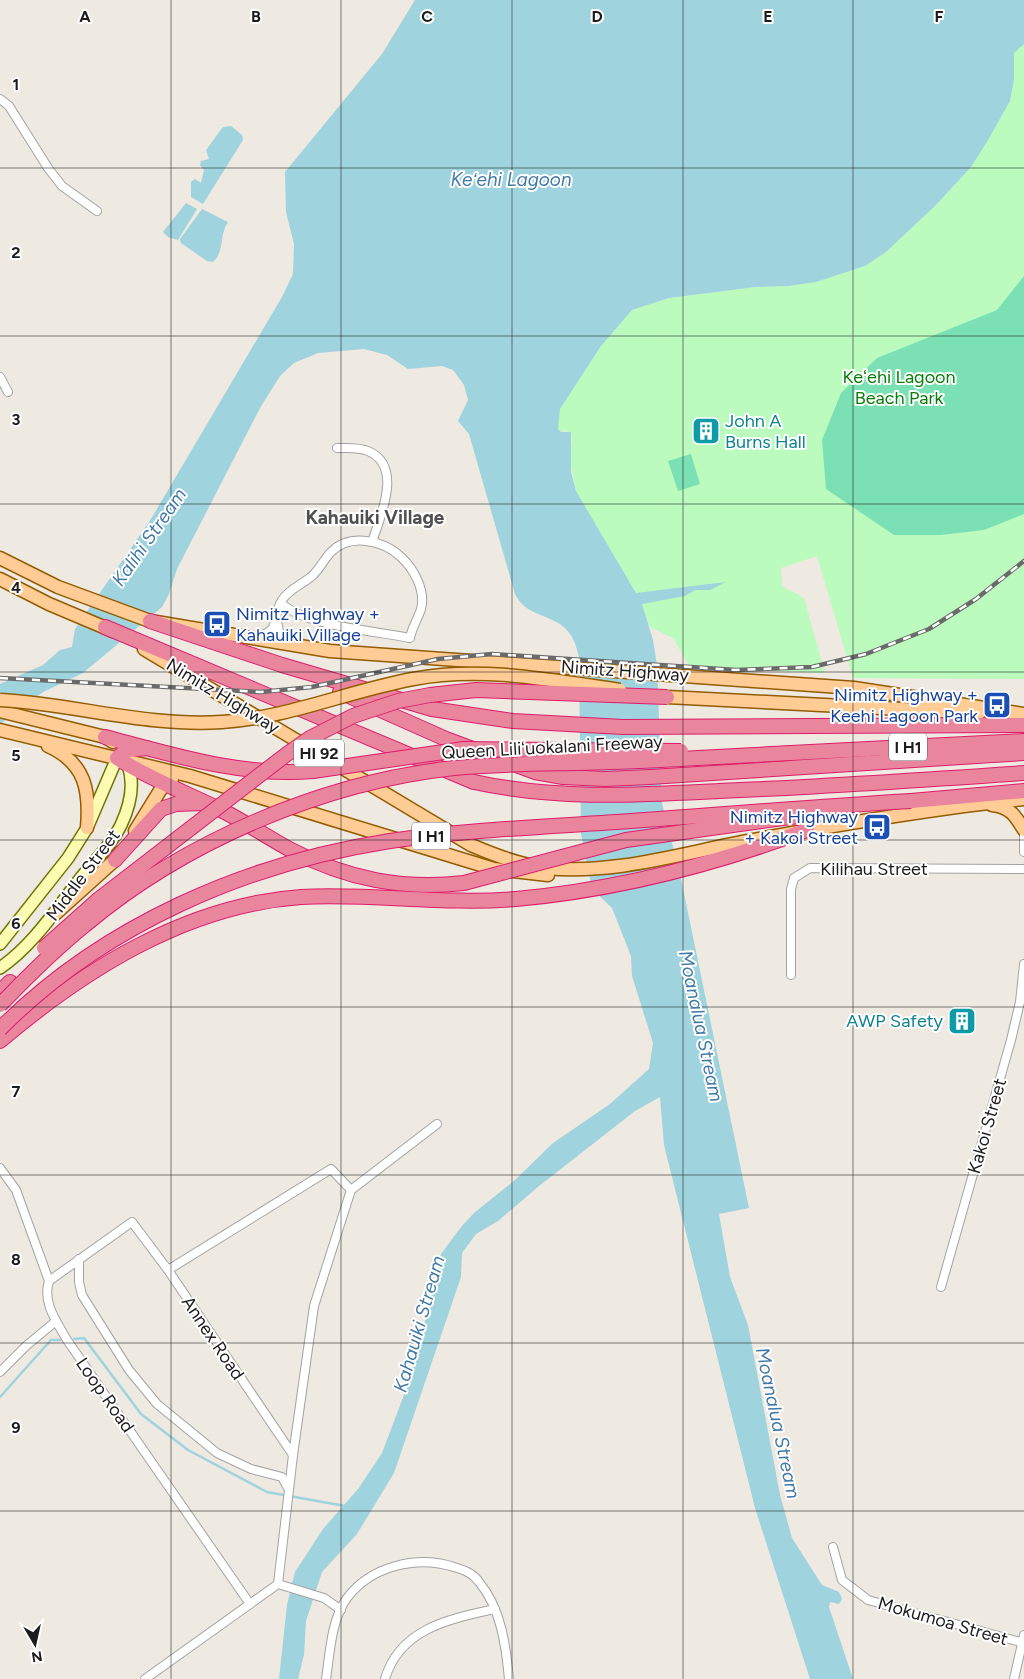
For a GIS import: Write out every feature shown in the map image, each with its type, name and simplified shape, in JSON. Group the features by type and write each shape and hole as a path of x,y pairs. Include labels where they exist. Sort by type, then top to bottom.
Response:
{"highway":[{"path":"150,621 282,665 432,708 474,716 545,725 623,727 1024,725"},
{"path":"105,627 139,643 288,702 474,782 499,787 559,795 620,795 816,787 1024,773"},
{"path":"282,665 446,739 535,772 562,777 641,778 1024,753"},
{"path":"0,992 63,930 155,856 286,754 310,738 353,716 398,701 476,690 666,697"},
{"path":"105,737 245,770 290,773 464,749 791,753"},
{"name":"Queen Liliʻuokalani Freeway","path":"0,1005 57,949 125,894 189,855 229,834 260,820 331,794 392,779 454,768 1024,742"},
{"path":"148,748 135,748 123,758 166,783 225,812 292,851 348,874 407,886 464,883 634,838 910,801"},
{"name":"I H1","path":"0,1029 29,1002 68,972 149,920 236,881 325,853 435,835 1024,791"},
{"path":"115,860 161,810 182,803 204,803"},
{"path":"0,1041 28,1017 81,980 140,945 190,922 228,910 276,900 302,897 490,901 619,885 754,850 807,830"}],"main road":[{"name":"Nimitz Highway","path":"0,558 58,587 150,621 330,650 854,688 1024,714"},
{"path":"0,579 49,604 105,627"},
{"name":"Nimitz Highway","path":"139,643 454,835 502,858 546,868 634,865 807,830 980,803 1024,799"},
{"path":"0,700 29,702 150,720 221,722 284,713 413,679 473,673 505,675 666,697 1024,714"},
{"path":"0,711 19,714 105,737 123,758"},
{"path":"0,730 123,758 190,776 494,869 564,876 586,875 634,865"},
{"path":"30,738 55,749 80,772 88,791 87,828"},
{"name":"Middle Street","path":"0,944 68,858 87,828 123,758"},
{"name":"Middle Street","path":"0,968 12,960 54,915 84,874 110,844 120,827 129,804 132,786 123,758"},
{"path":"54,915 115,860 166,783 180,776 190,776"},
{"path":"980,803 1003,806 1014,813 1024,830"}],"street":[{"path":"0,99 9,106 48,168 62,186 97,211"},
{"path":"0,377 8,392"},
{"path":"337,448 366,450 375,454 387,475 388,492 372,542"},
{"path":"253,637 273,629 281,603 288,592 316,572 336,548 352,542 372,542 395,552 402,558 418,582 422,602 410,638 309,619 292,612 281,603"},
{"path":"277,621 279,632 284,639 293,644"},
{"path":"1024,830 1024,852"},
{"name":"Kilihau Street","path":"791,975 791,889 794,878 810,868 1024,869"},
{"name":"Kakoi Street","path":"941,1287 1011,1040 1020,1002 1024,964"},
{"path":"146,1679 278,1584 287,1501 314,1306 351,1190 437,1124"},
{"name":"Loop Road","path":"0,1168 16,1190 49,1281 47,1298 56,1321 67,1340 250,1604"},
{"path":"168,1270 331,1169 351,1190"},
{"name":"Annex Road","path":"78,1259 132,1222 168,1270 293,1455"},
{"path":"49,1281 78,1259"},
{"path":"78,1259 79,1282 82,1295 114,1347 144,1390 163,1410 210,1448 241,1465 282,1477 289,1490"},
{"path":"0,1372 26,1346 56,1321"},
{"name":"Mokumoa Street","path":"833,1547 842,1580 868,1600 1023,1640"},
{"path":"326,1679 335,1626 340,1610 347,1598 376,1574 399,1565 425,1562 441,1563 473,1574 484,1588 494,1609 506,1650 509,1679"},
{"path":"278,1584 327,1600 340,1610"},
{"path":"385,1679 396,1657 417,1634 444,1621 494,1609"},
{"path":"1014,1679 1023,1640"}],"green space":[{"name":"Keʻehi Lagoon Beach Park","path":"1024,44 1024,679 853,678 817,556 781,568 782,586 804,598 825,673 690,667 673,638 650,627 636,593 576,491 570,461 572,439 567,431 561,432 557,429 560,409 601,346 632,310 669,298 755,287 789,286 816,282 865,266 886,252 936,205 971,167 1010,101 1014,80 1014,53"},
{"path":"1024,276 1024,514 984,530 941,535 894,535 826,489 822,440 841,393 877,358 997,310"},
{"path":"691,454 700,484 678,491 668,461"}],"water":[{"name":"Keʻehi Lagoon","path":"415,0 1024,0 1024,44 1014,53 1014,80 1010,101 971,167 936,205 886,252 865,266 816,282 789,286 755,287 669,298 632,310 601,346 560,409 558,429 561,432 571,432 571,472 576,491 636,593 726,582 710,590 695,590 685,596 642,604 653,640 657,665 662,803 681,879 749,1208 719,1214 730,1277 748,1325 780,1495 792,1538 822,1585 839,1592 842,1599 839,1604 830,1602 829,1607 853,1679 810,1679 755,1508 664,1145 660,1097 635,1111 539,1186 498,1221 476,1234 462,1253 461,1277 394,1473 357,1534 322,1572 306,1621 304,1655 298,1679 279,1679 287,1605 295,1572 323,1529 358,1489 382,1453 413,1371 441,1254 474,1213 515,1180 553,1143 610,1104 649,1069 653,1043 632,976 631,956 612,908 592,889 581,834 579,658 575,642 568,631 522,604 515,594 469,434 458,421 468,400 464,385 453,370 442,366 408,369 387,355 364,349 318,353 294,363 280,376 260,408 177,569 169,594 162,607 83,673 43,692 0,724 0,684 43,665 60,650 72,647 75,629 151,519 282,297 293,274 294,244 286,212 285,172 382,54"},
{"path":"231,126 242,135 243,140 203,204 191,197 191,182 195,179 201,183 204,170 200,165 201,161 209,159 206,150 223,127"},
{"path":"186,203 197,209 178,240 168,237 163,232"},
{"path":"202,209 228,222 225,227 221,248 213,262 207,261 181,243 180,239"}],"waterway":[{"path":"74,1339 84,1338 141,1414 188,1450 267,1492 345,1506"},
{"path":"0,1397 51,1340 60,1340"}],"railway":[{"path":"0,678 261,692 312,687 438,659 492,654 736,670 812,667 866,654 929,629 976,599 1024,561"}],"place":[{"name":"John A Burns Hall","path":"706,431"},
{"name":"Nimitz Highway + Kahauiki Village","path":"217,624"},
{"name":"Nimitz Highway + Keehi Lagoon Park","path":"997,705"},
{"name":"Nimitz Highway + Kakoi Street","path":"877,827"},
{"name":"AWP Safety","path":"962,1021"}],"district":[{"name":"Kahauiki Village","path":"375,517"}],"water label":[{"name":"Kalihi Stream","path":"149,537"},
{"name":"Moanalua Stream","path":"701,1026"},
{"name":"Kahauiki Stream","path":"419,1324"},
{"name":"Moanalua Stream","path":"778,1423"}]}
